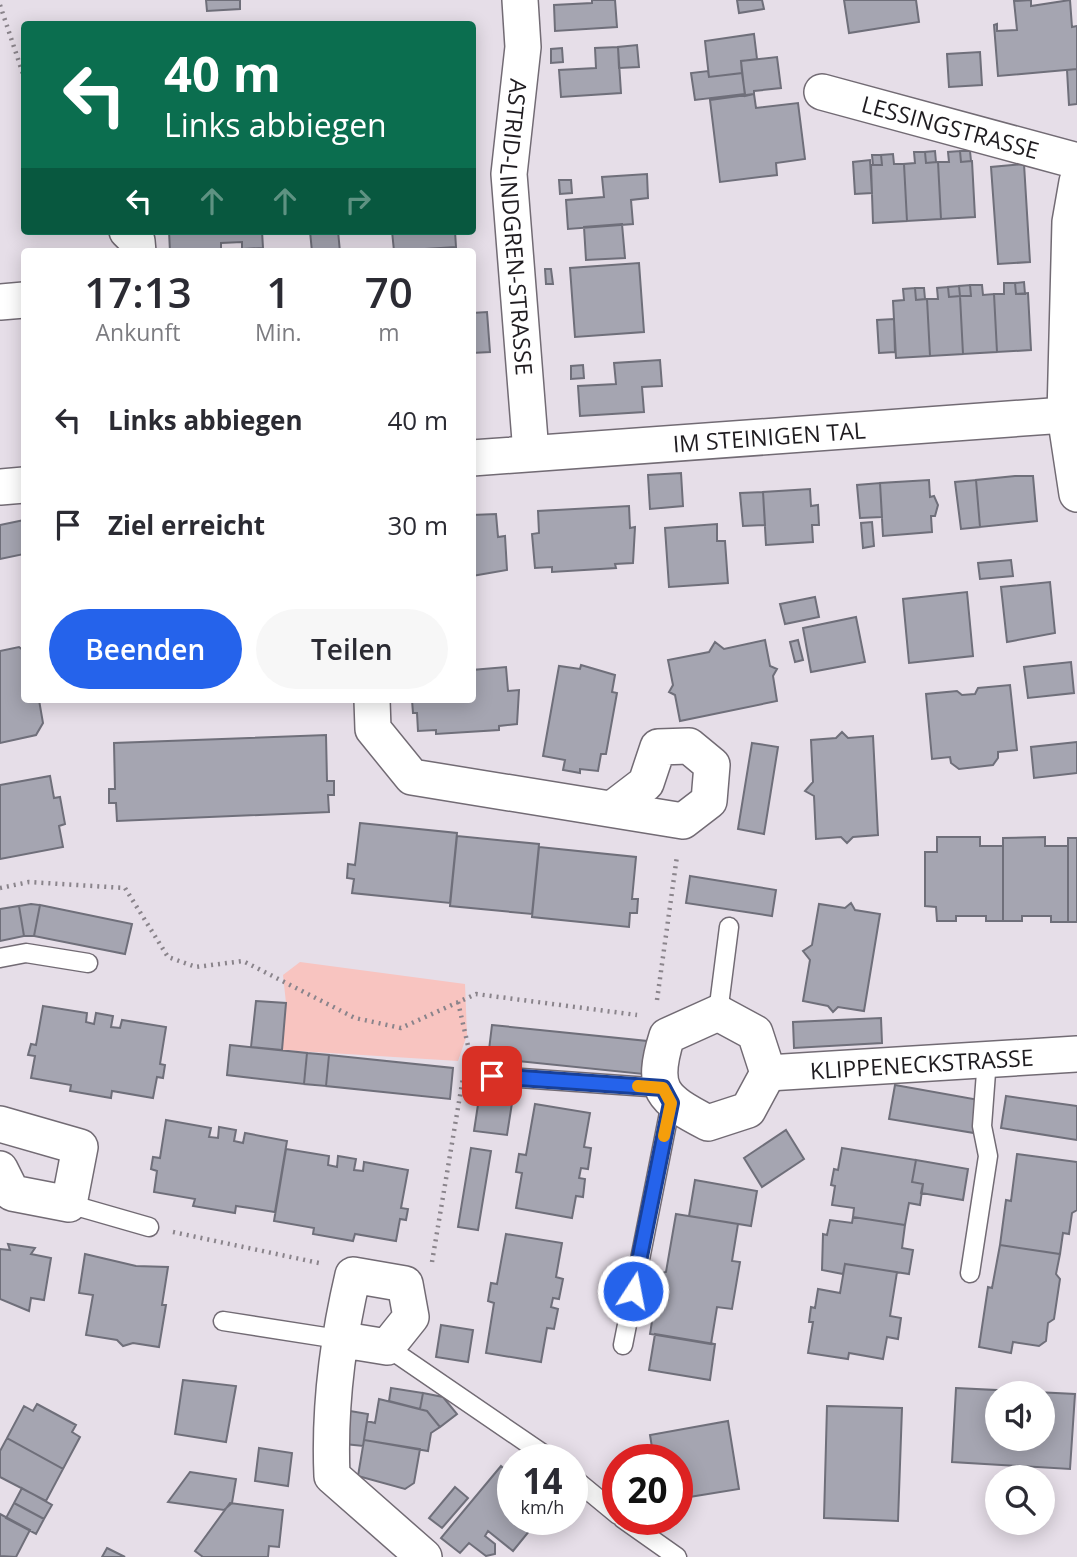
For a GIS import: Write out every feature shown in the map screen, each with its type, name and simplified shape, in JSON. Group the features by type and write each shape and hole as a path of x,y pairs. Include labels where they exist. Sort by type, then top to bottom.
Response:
{"street":[{"name":"ASTRID-LINDGREN-STRASSE","path":"520,0 523,47 509,174 531,453"},
{"name":"LESSINGSTRASSE","path":"822,92 1077,161"},
{"path":"1077,182 1070,222 1065,415 1077,494"},
{"path":"0,302 21,300"},
{"name":"IM STEINIGEN TAL","path":"476,458 1065,415"},
{"path":"0,487 21,485"},
{"path":"372,703 373,729 412,777 612,810 682,821 709,801 712,765 688,746 658,747 646,783 612,810"},
{"path":"718,1013 755,1033 768,1073 748,1110 708,1123 667,1096 659,1063 661,1027 718,1013"},
{"name":"KLIPPENECKSTRASSE","path":"768,1073 1077,1054"},
{"path":"0,1124 80,1147 69,1203 12,1193 0,1169"},
{"path":"338,1339 387,1347 411,1317 405,1284 353,1275 338,1339 330,1420 332,1476 424,1557"}],"lane":[{"path":"718,1013 729,927"},
{"path":"0,958 26,953 88,963"},
{"path":"970,1273 988,1156 982,1126 987,1059"},
{"path":"492,1076 667,1096 623,1345"},
{"path":"69,1203 149,1227"},
{"path":"223,1321 338,1339"},
{"path":"387,1347 529,1444"},
{"path":"588,1490 602,1502"},
{"path":"646,1535 677,1557"}],"path":[{"path":"0,5 21,68"},
{"path":"0,888 29,882 125,888 168,957 196,967 243,961 355,1018 401,1028 475,994 661,1027 682,821"},
{"path":"458,1002 468,1050 466,1063"},
{"path":"407,1295 427,1289 463,1077"},
{"path":"149,1227 337,1266 353,1275"}],"shaded area":[{"path":"300,962 465,984 467,1035 458,1061 282,1050 286,1003 283,975"}],"building":[{"path":"206,0 240,0 240,9 207,11"},
{"path":"592,0 615,0 617,27 555,31 554,5 592,3"},
{"path":"737,0 762,0 764,9 739,13"},
{"path":"844,0 916,0 919,22 849,33"},
{"path":"1031,0 1031,6 1070,0 1072,27 1077,26 1077,69 998,76 994,25 997,24 997,31 1017,30 1014,1"},
{"path":"754,34 757,59 741,61 742,73 709,77 705,41"},
{"path":"637,45 639,67 619,68 618,47"},
{"path":"618,47 621,93 561,97 559,70 596,68 595,48"},
{"path":"562,48 563,62 551,63 551,49"},
{"path":"980,52 982,85 949,87 947,54"},
{"path":"777,57 781,88 754,91 754,94 745,96 741,61"},
{"path":"1077,69 1077,104 1069,105 1067,70"},
{"path":"708,71 709,77 742,73 745,94 695,100 691,73"},
{"path":"754,94 756,108 798,103 805,159 776,163 777,175 720,182 710,100"},
{"path":"935,151 936,162 926,163 925,152"},
{"path":"960,151 961,162 972,161 975,217 941,219 938,162 949,162 948,152"},
{"path":"960,151 970,151 971,161 961,162"},
{"path":"914,152 925,152 926,163 938,162 941,219 907,221 904,164 915,163"},
{"path":"893,154 894,164 904,164 907,221 873,223 871,165 882,165 881,155"},
{"path":"872,155 881,155 882,165 873,165"},
{"path":"870,160 872,193 855,194 853,162"},
{"path":"1024,164 1030,262 998,264 991,167"},
{"path":"647,174 648,198 631,200 633,224 568,229 566,200 604,197 602,177"},
{"path":"559,180 571,180 572,193 560,194"},
{"path":"622,224 625,258 586,260 584,227"},
{"path":"169,235 262,235 263,248 242,248 242,242 221,243 221,248 170,248"},
{"path":"310,235 338,235 340,248 312,248"},
{"path":"392,235 455,235 456,247 394,248"},
{"path":"639,263 644,332 575,337 570,268"},
{"path":"545,269 551,269 553,284 546,284"},
{"path":"1024,282 1025,294 1016,294 1015,283"},
{"path":"1004,283 1015,283 1016,294 1028,293 1031,350 997,352 994,294 1004,294"},
{"path":"970,285 982,285 983,295 994,294 997,352 963,354 960,296 971,296"},
{"path":"970,285 971,296 960,296 959,286"},
{"path":"959,286 960,296 949,297 948,287"},
{"path":"948,287 949,297 960,296 963,354 930,356 927,299 938,299 937,288"},
{"path":"915,288 916,300 927,299 930,356 896,358 893,301 904,300 903,289"},
{"path":"915,288 924,288 925,299 916,300"},
{"path":"487,312 490,352 476,353 476,313"},
{"path":"894,319 895,352 879,353 877,320"},
{"path":"660,360 662,386 642,387 644,412 580,416 578,386 616,384 614,363"},
{"path":"583,365 584,378 571,379 571,366"},
{"path":"681,473 683,506 650,509 648,475"},
{"path":"1033,476 1037,521 980,527 976,480"},
{"path":"929,480 930,497 934,496 938,505 935,516 931,516 932,532 883,536 880,483"},
{"path":"976,480 980,527 961,529 955,482"},
{"path":"880,483 882,517 860,518 857,485"},
{"path":"810,489 811,506 818,505 819,525 812,525 813,542 766,545 763,492"},
{"path":"763,492 765,525 743,526 740,493"},
{"path":"629,506 630,528 635,527 633,563 615,564 616,568 552,572 552,567 535,568 532,534 539,533 538,511"},
{"path":"496,514 498,537 505,536 507,570 476,575 476,515"},
{"path":"21,521 21,555 0,559 0,525"},
{"path":"872,522 874,546 863,548 861,523"},
{"path":"717,524 717,541 725,541 728,583 669,587 665,528"},
{"path":"1011,560 1013,576 980,579 978,563"},
{"path":"1050,582 1055,633 1007,642 1001,587"},
{"path":"967,592 973,656 909,663 903,599"},
{"path":"815,597 819,617 785,624 780,604"},
{"path":"856,617 865,662 811,672 803,628"},
{"path":"765,640 770,666 777,669 773,676 777,701 680,721 675,695 669,692 673,685 668,660 709,652 715,642 724,649"},
{"path":"798,640 803,660 795,662 790,642"},
{"path":"21,649 21,703 40,703 43,723 36,735 0,743 0,651"},
{"path":"1071,662 1074,693 1028,698 1024,667"},
{"path":"581,665 615,675 612,692 617,693 606,754 601,754 598,771 580,769 580,773 563,770 565,760 543,756 559,666 580,669"},
{"path":"506,667 508,691 519,690 517,724 499,726 499,730 436,734 436,730 418,731 417,713 413,713 412,703 476,703 476,670"},
{"path":"1010,685 1017,750 998,752 998,758 993,765 959,769 951,763 950,757 932,759 926,694 957,691 962,695 975,694 978,688"},
{"path":"842,732 848,738 873,736 878,835 853,837 847,843 841,837 816,839 814,796 805,791 813,782 811,740 836,738"},
{"path":"326,735 327,781 334,781 334,795 328,795 329,812 117,821 116,803 109,803 109,789 115,789 114,743"},
{"path":"1077,742 1077,773 1034,778 1031,747"},
{"path":"752,743 778,747 764,834 738,829"},
{"path":"50,776 54,798 60,797 65,824 59,826 63,847 0,859 0,785"},
{"path":"360,823 457,833 450,903 352,893 354,879 347,878 348,864 355,865"},
{"path":"457,836 539,844 532,914 450,906"},
{"path":"937,837 980,837 980,846 1003,846 1003,921 986,921 986,916 956,916 956,921 937,921 936,907 925,906 925,852 937,852"},
{"path":"1045,837 1045,846 1068,846 1068,922 1051,922 1051,916 1022,916 1022,921 1003,921 1003,838"},
{"path":"1068,838 1077,838 1077,922 1068,922"},
{"path":"539,847 636,857 632,899 638,899 637,913 630,913 629,927 532,917"},
{"path":"690,876 776,890 772,916 686,903"},
{"path":"851,903 855,910 880,914 864,1011 838,1007 833,1012 828,1006 803,1001 810,960 803,951 812,945 819,904 845,908"},
{"path":"40,905 34,936 24,936 19,906"},
{"path":"40,905 132,924 125,954 34,936"},
{"path":"19,906 24,936 0,941 0,909"},
{"path":"256,1001 286,1003 282,1050 251,1047"},
{"path":"43,1006 87,1013 86,1022 94,1024 96,1013 113,1016 111,1027 120,1028 122,1020 166,1027 160,1064 165,1065 163,1078 157,1077 153,1098 112,1091 111,1098 70,1091 71,1085 31,1078 35,1056 28,1055 31,1044 36,1045"},
{"path":"881,1018 882,1043 794,1048 793,1022"},
{"path":"492,1025 657,1042 653,1075 488,1058"},
{"path":"230,1045 307,1053 304,1084 227,1075"},
{"path":"307,1053 329,1055 326,1086 304,1084"},
{"path":"329,1055 453,1068 450,1099 326,1086"},
{"path":"895,1085 979,1100 974,1133 889,1119"},
{"path":"1006,1096 1077,1106 1077,1140 1001,1128"},
{"path":"479,1098 512,1103 507,1135 474,1131"},
{"path":"535,1104 590,1113 584,1147 591,1148 588,1169 581,1168 579,1178 585,1179 583,1197 576,1196 572,1218 516,1208 522,1173 516,1172 519,1154 526,1155"},
{"path":"166,1120 211,1128 209,1137 218,1138 219,1127 236,1130 234,1141 243,1143 245,1133 287,1141 275,1212 236,1206 235,1213 193,1206 195,1199 154,1192 157,1171 151,1169 153,1157 160,1158"},
{"path":"786,1130 804,1159 762,1187 744,1158"},
{"path":"471,1148 491,1151 478,1230 458,1227"},
{"path":"842,1148 916,1160 912,1182 923,1184 920,1205 909,1203 905,1225 853,1217 854,1208 832,1205 835,1186 831,1185 834,1169 838,1170"},
{"path":"286,1149 329,1156 328,1165 337,1167 338,1156 356,1159 354,1170 363,1171 364,1162 408,1170 401,1208 408,1209 406,1220 400,1219 396,1241 355,1234 353,1241 313,1234 314,1228 274,1221"},
{"path":"1017,1154 1077,1162 1077,1210 1072,1213 1069,1234 1063,1233 1060,1254 1000,1245 1006,1200 1011,1201"},
{"path":"916,1160 968,1169 963,1200 921,1193 923,1184 912,1182"},
{"path":"695,1180 757,1191 751,1226 689,1216"},
{"path":"676,1214 738,1224 732,1261 740,1262 732,1309 717,1307 711,1344 650,1334 658,1283 656,1274 666,1272"},
{"path":"853,1217 905,1225 902,1248 913,1250 909,1274 845,1264 843,1274 822,1270 823,1234 827,1235 830,1220 852,1223"},
{"path":"506,1234 562,1243 556,1277 563,1279 559,1299 553,1298 551,1307 558,1309 554,1329 547,1328 541,1362 486,1353 494,1303 488,1301 491,1283 497,1284"},
{"path":"8,1244 35,1248 31,1254 51,1258 44,1300 31,1298 29,1311 0,1299 0,1249 10,1250"},
{"path":"1000,1245 1060,1254 1056,1274 1060,1279 1054,1319 1048,1323 1046,1341 1039,1346 1013,1342 1011,1353 979,1347 988,1287 992,1288"},
{"path":"85,1254 136,1266 168,1267 162,1305 166,1305 159,1347 133,1343 123,1346 117,1340 86,1335 93,1295 79,1293"},
{"path":"845,1264 897,1272 890,1316 901,1318 898,1339 887,1337 883,1359 849,1353 848,1359 808,1353 813,1322 809,1322 811,1307 815,1308 818,1289 840,1293"},
{"path":"441,1325 473,1330 468,1362 436,1357"},
{"path":"655,1334 715,1344 710,1380 649,1370"},
{"path":"183,1380 236,1386 226,1442 175,1434"},
{"path":"391,1388 423,1393 420,1409 389,1401"},
{"path":"956,1388 985,1389 985,1451 1055,1451 1055,1393 1075,1394 1070,1469 1055,1468 1055,1465 952,1462"},
{"path":"423,1393 443,1397 457,1414 440,1427 427,1411 420,1409"},
{"path":"379,1399 427,1411 440,1427 431,1433 428,1451 364,1440 367,1421 375,1423"},
{"path":"37,1404 76,1425 72,1432 80,1437 63,1469 7,1438 24,1406 33,1411"},
{"path":"827,1406 902,1408 898,1521 824,1518"},
{"path":"350,1411 368,1414 363,1446 345,1444"},
{"path":"728,1421 739,1489 693,1496 693,1444 651,1444 650,1435"},
{"path":"7,1438 63,1469 46,1501 0,1477 0,1451"},
{"path":"364,1440 420,1449 414,1483 405,1489 358,1476"},
{"path":"259,1448 292,1453 288,1486 255,1481"},
{"path":"497,1471 497,1535 526,1535 513,1551 488,1531 485,1536 495,1544 495,1554 486,1556 469,1543 460,1553 441,1538"},
{"path":"190,1472 236,1479 232,1503 224,1510 168,1502"},
{"path":"455,1487 468,1498 442,1528 429,1518"},
{"path":"22,1488 52,1505 44,1519 14,1503"},
{"path":"14,1503 44,1519 36,1534 6,1518"},
{"path":"230,1503 283,1510 279,1547 269,1546 268,1557 203,1557 195,1551"},
{"path":"0,1514 30,1530 16,1557 0,1556"},
{"path":"107,1548 125,1557 102,1557"}],"slow traffic":[{"path":"638,1086 663,1088 671,1103 664,1136"}],"route":[{"path":"492,1076 663,1088 671,1103 633,1291"}]}
